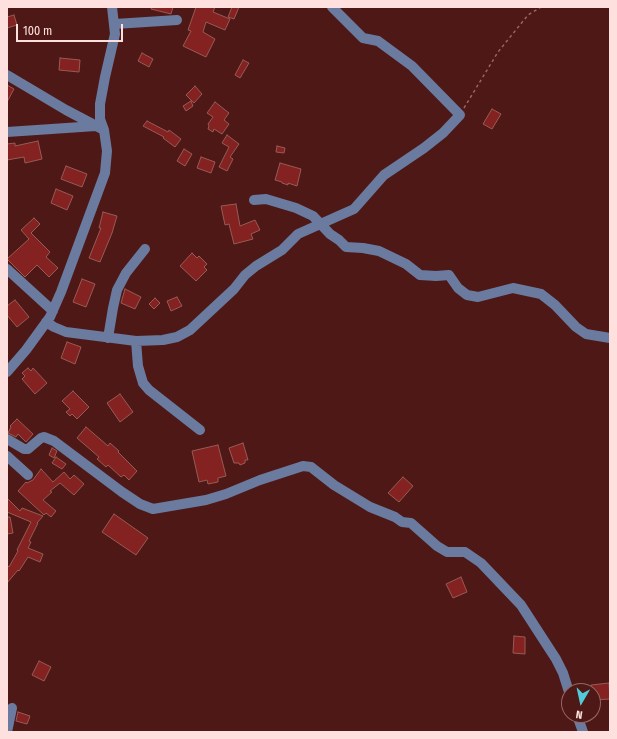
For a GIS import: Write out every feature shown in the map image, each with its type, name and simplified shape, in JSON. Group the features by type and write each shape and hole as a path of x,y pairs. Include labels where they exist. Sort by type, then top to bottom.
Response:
{"street":[{"path":"7,372 26,350 52,311 105,173 107,151 100,128 100,104 115,34 112,7"},
{"path":"46,322 66,332 108,338 136,341 163,340 177,337 190,330 256,266 282,250 298,234 354,209 384,175 424,148 443,133 460,115 412,66 378,41 362,38 332,7"},
{"path":"115,24 177,20"},
{"path":"7,75 100,128"},
{"path":"7,132 100,128"},
{"path":"254,200 266,199 296,208 313,216 330,234 346,247 379,251 406,264 420,275 449,275 458,288 467,295 478,297 513,288 541,294 576,327 586,334 610,338"},
{"path":"108,338 117,290 126,273 145,249"},
{"path":"7,269 52,311"},
{"path":"136,341 138,366 143,383 149,390 200,430"},
{"path":"7,439 24,449 28,449 41,438 48,438 63,447 134,500 153,509 206,500 304,466 311,468 334,485 370,507 395,517 402,522 411,524 437,546 447,552 465,552 481,563 521,605 556,659 566,683"},
{"path":"7,456 28,475"},
{"path":"7,732 12,708"}],"path":[{"path":"460,115 498,52 528,16 540,7"}],"building":[{"path":"152,7 173,7 171,14 151,9"},
{"path":"196,7 215,7 213,12 230,19 225,30 206,22 203,32 215,39 206,57 183,46 191,31 188,30"},
{"path":"232,7 239,7 234,19 228,17"},
{"path":"14,15 17,25 7,28 7,17"},
{"path":"142,53 153,59 149,67 138,61"},
{"path":"60,58 80,60 79,72 59,70"},
{"path":"243,60 249,63 240,78 235,75"},
{"path":"7,85 14,89 7,102"},
{"path":"195,86 202,94 194,103 186,95"},
{"path":"191,101 193,106 186,111 183,106"},
{"path":"215,102 229,113 224,120 229,124 222,134 214,129 213,132 208,129 208,124 213,117 207,113"},
{"path":"492,109 501,114 492,129 483,124"},
{"path":"147,121 168,132 169,130 181,139 175,147 163,138 164,137 143,126"},
{"path":"227,135 239,144 230,157 233,159 227,171 219,167 229,147 222,143"},
{"path":"38,141 42,159 25,163 24,157 7,160 7,144 15,143 15,146"},
{"path":"277,146 285,148 284,153 276,152"},
{"path":"184,149 192,154 185,166 177,161"},
{"path":"201,157 215,162 211,173 197,168"},
{"path":"280,163 301,169 297,186 288,183 288,185 275,180"},
{"path":"66,166 87,174 82,187 61,179"},
{"path":"56,189 73,196 67,210 51,203"},
{"path":"236,204 240,226 255,220 260,230 251,234 253,239 234,244 229,224 225,225 221,206"},
{"path":"103,212 117,216 112,233 100,262 89,258 101,228 99,228"},
{"path":"34,218 40,224 31,233 50,252 46,257 58,268 49,277 37,265 25,277 7,259 29,239 21,230"},
{"path":"192,253 197,258 199,256 207,264 204,267 207,270 196,281 180,266"},
{"path":"82,279 95,284 86,307 73,302"},
{"path":"125,289 141,297 135,309 121,303"},
{"path":"177,297 182,306 171,311 167,301"},
{"path":"155,298 160,303 154,309 149,304"},
{"path":"15,300 29,317 17,327 7,315 7,306"},
{"path":"67,342 81,347 75,364 61,358"},
{"path":"28,368 31,371 33,368 47,383 35,394 22,379 25,376 22,373"},
{"path":"73,391 89,407 77,419 72,414 70,416 66,412 70,409 62,401"},
{"path":"120,394 133,412 120,422 107,403"},
{"path":"17,419 33,434 26,442 18,434 16,437 8,433 11,427 10,426"},
{"path":"86,427 108,446 110,443 137,471 129,480 124,475 121,477 108,465 106,467 97,459 99,457 77,438"},
{"path":"243,443 248,460 245,460 245,463 240,465 239,463 234,463 229,448"},
{"path":"218,445 226,476 218,478 218,482 208,484 207,480 199,482 192,451"},
{"path":"52,448 57,451 54,458 49,455"},
{"path":"56,457 66,464 62,469 52,463"},
{"path":"41,469 53,482 64,472 70,479 74,475 84,484 74,495 60,483 50,491 52,492 43,500 56,511 51,517 46,513 44,515 18,491 26,482 27,483 33,480"},
{"path":"403,477 413,486 399,502 388,493"},
{"path":"7,498 20,511 22,508 43,516 37,523 29,541 31,542 28,548 43,554 40,562 28,557 19,571 18,570 7,583 7,565 9,567 31,522 7,512"},
{"path":"114,514 148,538 136,555 102,532"},
{"path":"7,517 10,517 13,533 7,534"},
{"path":"461,577 467,592 453,598 446,584"},
{"path":"514,636 525,637 525,654 513,653"},
{"path":"39,661 51,667 44,681 32,675"},
{"path":"609,683 610,699 601,700 601,684"},
{"path":"18,712 30,716 27,724 16,721"}]}
